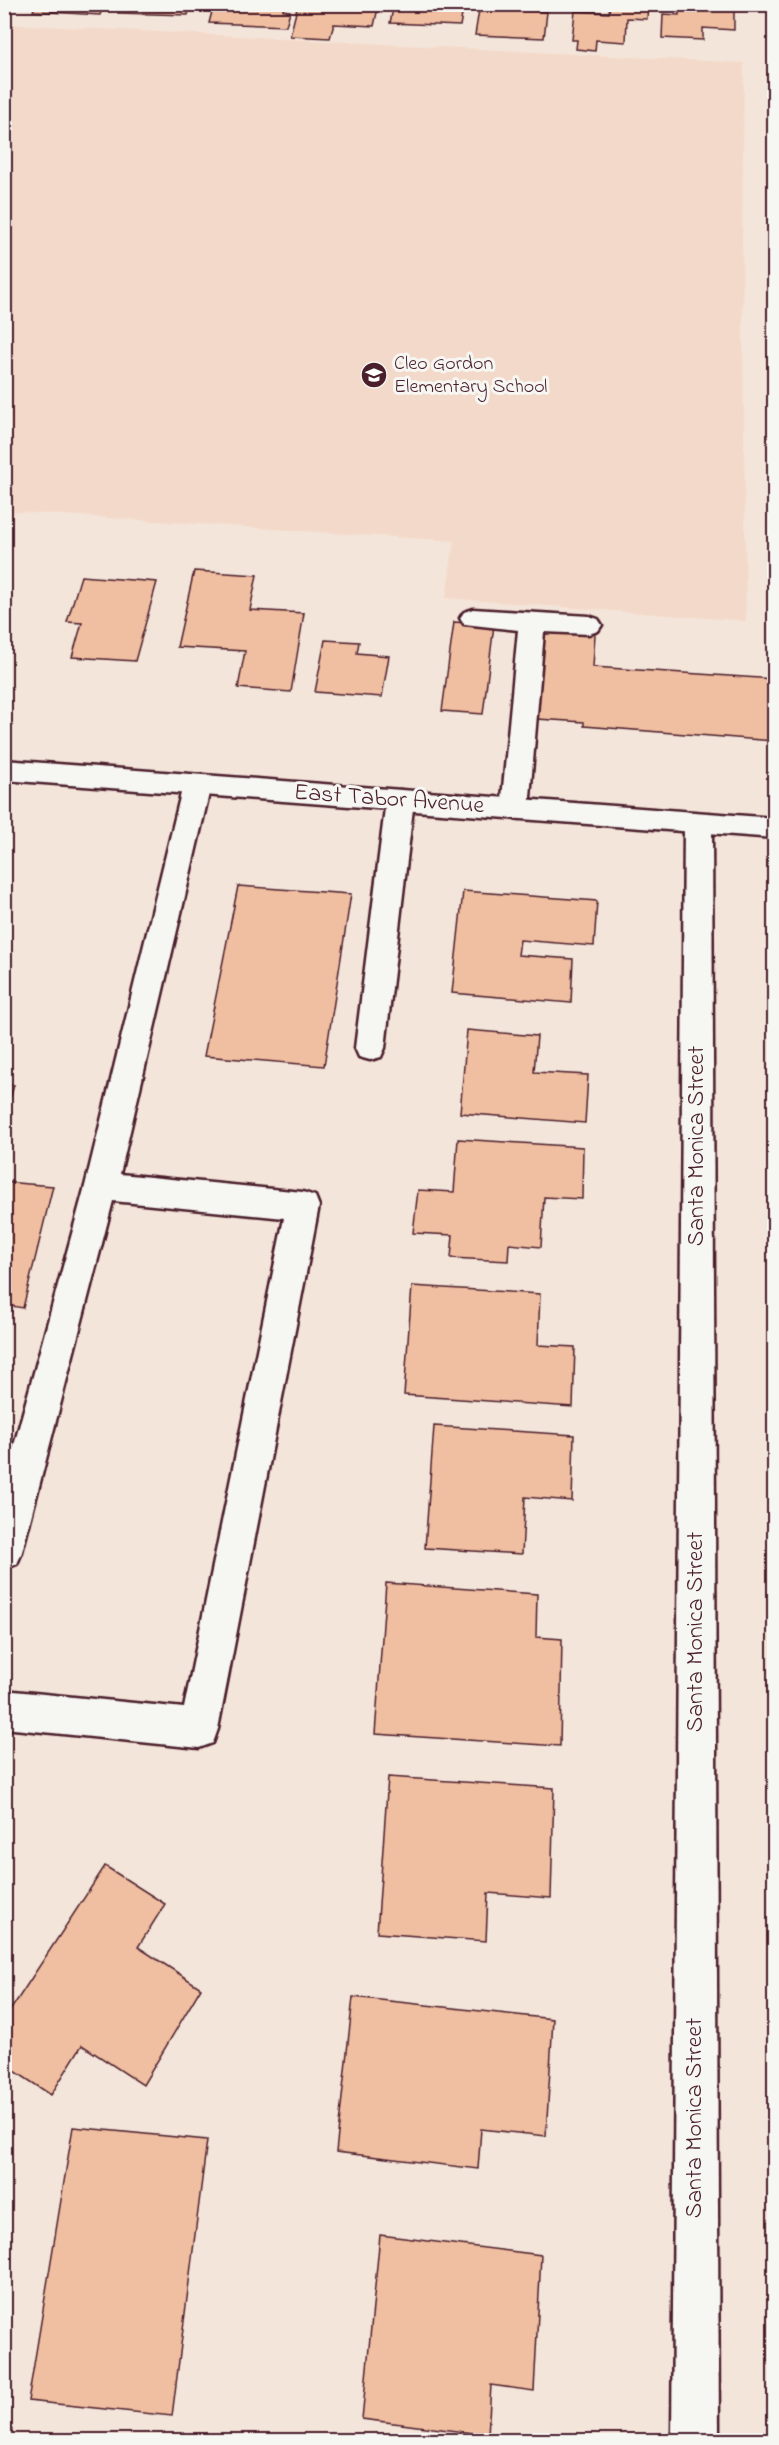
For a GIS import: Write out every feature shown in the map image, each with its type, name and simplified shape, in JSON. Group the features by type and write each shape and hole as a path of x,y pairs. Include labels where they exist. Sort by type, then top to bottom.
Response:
{"street":[{"path":"473,618 589,625"},
{"path":"515,809 532,623"},
{"name":"East Tabor Avenue","path":"4,770 774,828"},
{"path":"4,1552 101,1186 197,785"},
{"path":"370,1048 400,800"},
{"name":"Santa Monica Street","path":"695,2440 698,823"},
{"path":"4,1709 199,1729 303,1206 101,1186"}],"shaded area":[{"name":"Cleo Gordon Elementary School","path":"5,24 744,63 742,240 746,621 446,598 454,541 5,511"}],"building":[{"path":"36,4 104,4 100,15 33,11"},
{"path":"120,4 191,4 188,15 118,13"},
{"path":"214,4 285,4 283,10 290,11 286,26 209,23"},
{"path":"298,4 370,4 369,8 378,8 374,26 334,24 330,38 290,36"},
{"path":"394,4 464,4 460,26 390,23"},
{"path":"480,4 518,4 517,10 547,12 544,38 475,35"},
{"path":"610,4 648,4 647,19 627,18 626,42 596,40 595,51 576,49 577,40 572,40 575,11 609,13"},
{"path":"679,4 734,4 734,30 703,28 703,40 662,38 663,14 679,15"},
{"path":"770,392 774,392 774,417 771,417"},
{"path":"194,571 257,575 250,610 304,613 291,692 238,688 245,651 177,647"},
{"path":"81,576 157,582 135,661 72,657 82,623 67,622"},
{"path":"454,622 494,625 483,714 442,711"},
{"path":"544,630 595,634 593,667 774,679 774,741 584,726 584,722 537,719"},
{"path":"325,640 359,642 357,653 389,656 382,697 315,692"},
{"path":"238,886 351,894 324,1066 204,1056"},
{"path":"463,891 597,901 594,946 520,940 518,955 573,959 571,1003 452,993"},
{"path":"467,1030 537,1036 534,1072 588,1075 585,1123 460,1113"},
{"path":"4,1085 14,1085 4,1120"},
{"path":"458,1139 583,1147 582,1199 544,1197 541,1247 509,1244 508,1261 451,1258 453,1235 413,1233 418,1190 454,1192"},
{"path":"4,1182 53,1186 23,1308 12,1306 4,1337"},
{"path":"412,1286 540,1294 538,1345 575,1347 573,1407 404,1395"},
{"path":"434,1426 574,1435 572,1501 525,1497 522,1554 425,1548"},
{"path":"386,1583 537,1594 536,1637 562,1639 560,1746 375,1734"},
{"path":"388,1777 554,1788 551,1898 488,1893 486,1941 377,1933"},
{"path":"105,1866 165,1904 138,1947 201,1988 143,2085 82,2045 51,2095 4,2064 4,2020"},
{"path":"353,1997 553,2019 546,2136 481,2129 478,2169 336,2152"},
{"path":"73,2127 207,2140 172,2416 28,2401"},
{"path":"380,2235 541,2255 534,2391 491,2385 488,2435 362,2419"}],"place":[{"name":"Cleo Gordon Elementary School","path":"374,375"}]}
